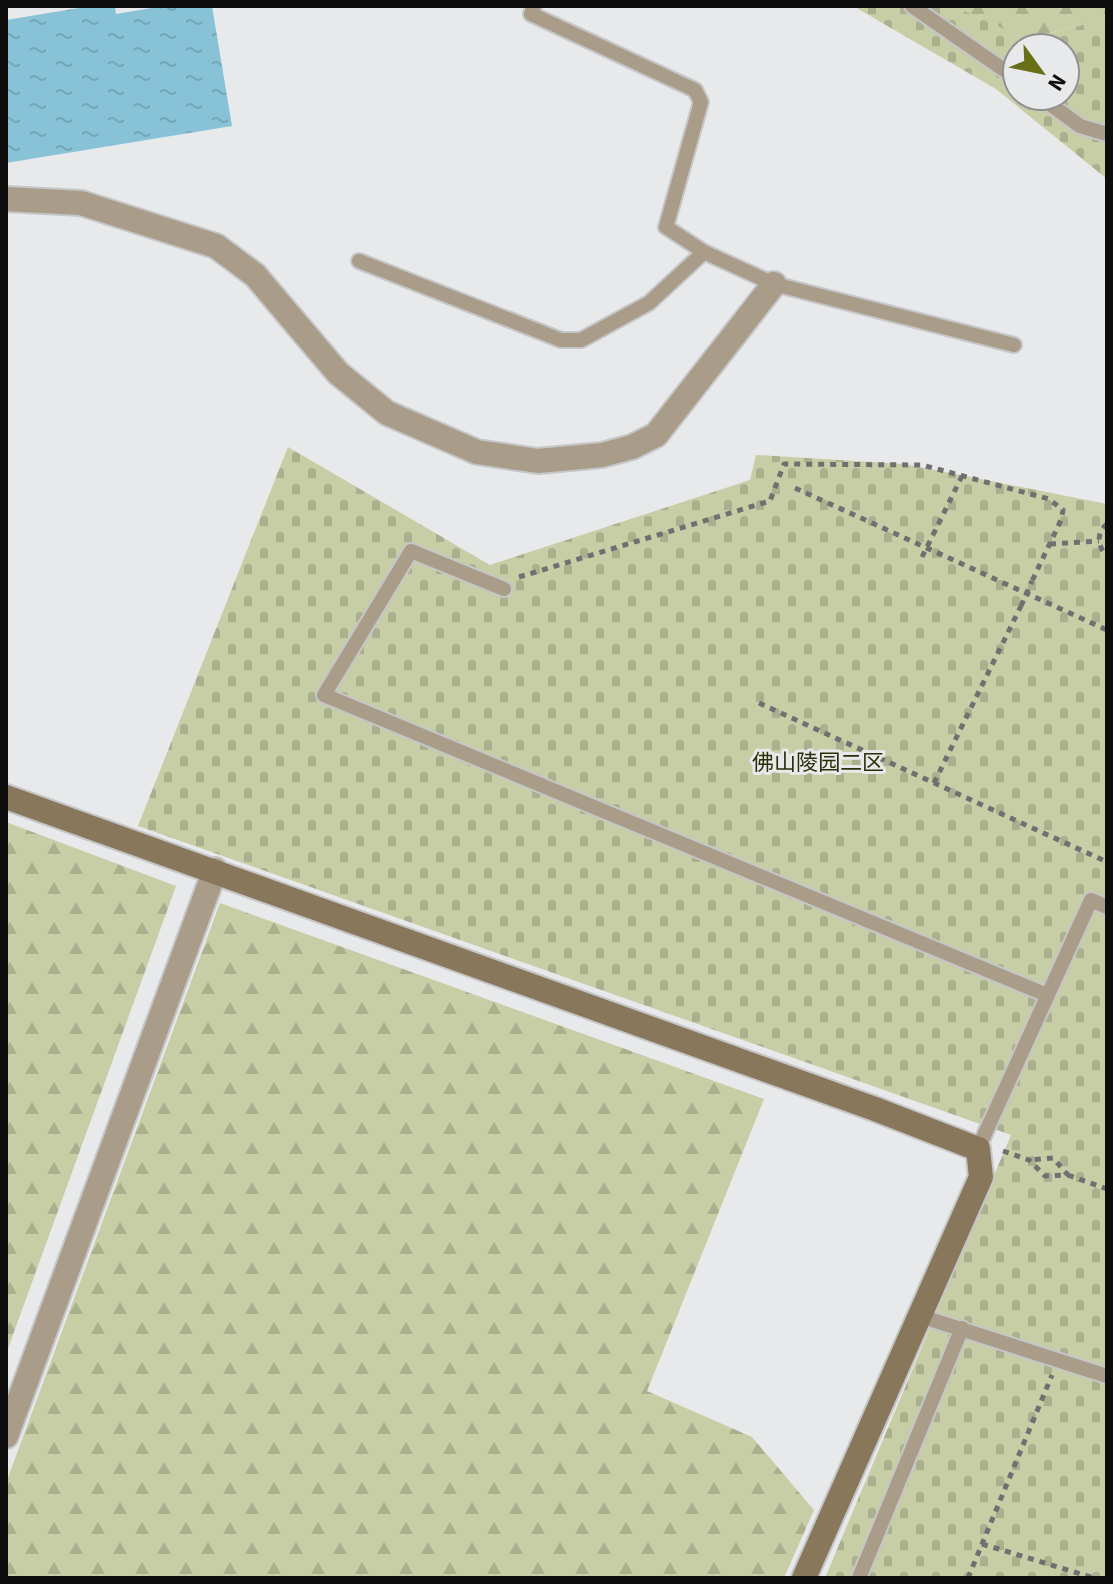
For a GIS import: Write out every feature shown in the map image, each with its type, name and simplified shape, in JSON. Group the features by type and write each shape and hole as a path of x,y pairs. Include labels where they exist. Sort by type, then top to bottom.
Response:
{"street":[{"path":"6,199 81,203 216,246 255,275 338,373 387,413 477,452 538,461 602,455 632,447 656,435 774,284"},
{"path":"6,797 875,1109 978,1149 981,1177 804,1578"},
{"path":"6,1436 215,870"}],"lane":[{"path":"534,6 531,14 695,90 701,102 666,227 704,252 774,284 1014,345"},
{"path":"912,6 1001,68"},
{"path":"1061,112 1080,126 1107,134"},
{"path":"359,261 561,340 581,340 649,303 704,252"},
{"path":"500,588 411,551 324,695 1047,995"},
{"path":"978,1149 1091,900 1107,907"},
{"path":"920,1316 1107,1376"},
{"path":"859,1578 962,1328"}],"path":[{"path":"500,588 534,571 770,501 784,464 922,465 1049,499 1063,510 1061,520 934,783"},
{"path":"922,557 962,476"},
{"path":"795,488 1107,630"},
{"path":"1107,524 1099,533 1099,541 1107,556"},
{"path":"1050,544 1099,541"},
{"path":"759,703 1107,862"},
{"path":"978,1149 997,1149 1029,1160 1053,1158 1068,1175"},
{"path":"1029,1160 1045,1176 1068,1175 1107,1189"},
{"path":"968,1578 1058,1359"},
{"path":"982,1544 1094,1578"}],"green space":[{"path":"853,6 953,6 1011,32 1001,32 1001,93"},
{"path":"953,6 1107,6 1107,19 1054,32 1010,32"},
{"path":"1107,19 1107,179 1024,112 1081,112 1081,32 1054,32"},
{"name":"佛山陵园二区","path":"288,447 490,565 750,480 756,455 905,464 1107,504 1107,1578 825,1578 1011,1135 138,826"},
{"path":"6,822 176,886 6,1354"},
{"path":"220,903 764,1099 647,1391 752,1437 814,1510 784,1578 6,1578 6,1483"}],"water":[{"path":"91,6 115,6 116,14 163,6 212,6 232,126 6,163 6,20"}]}
